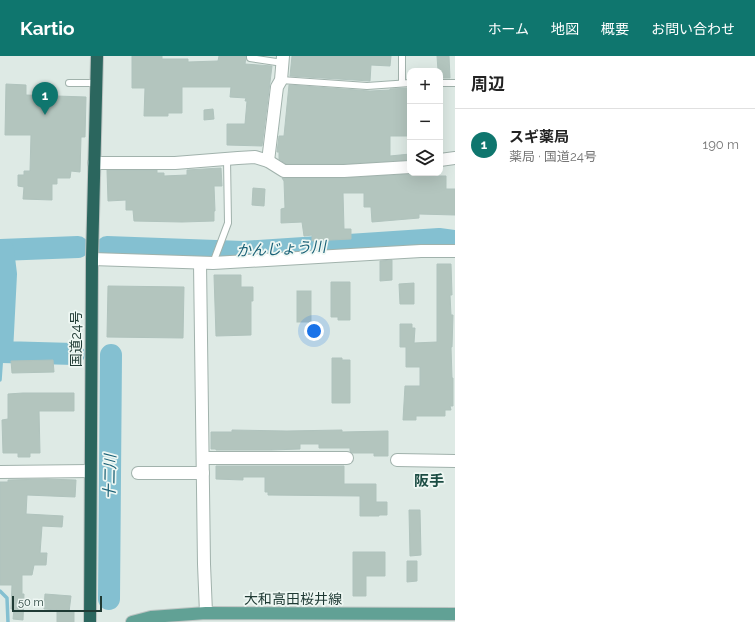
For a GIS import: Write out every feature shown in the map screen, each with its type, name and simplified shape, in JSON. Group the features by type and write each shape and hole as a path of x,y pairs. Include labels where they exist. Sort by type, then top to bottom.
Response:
{"highway":[{"name":"国道24号","path":"90,622 92,260 97,56"}],"main road":[{"name":"大和高田桜井線","path":"132,622 151,617 206,613 402,618 455,614"}],"street":[{"path":"268,161 277,87 281,80 283,59"},
{"path":"94,163 175,164 255,158 268,161 284,171 306,172 407,166"},
{"path":"443,160 455,158"},
{"path":"92,260 200,264 214,260 421,251 455,252"},
{"path":"200,264 206,613"},
{"path":"203,458 347,458"},
{"path":"397,460 455,461"},
{"path":"0,472 90,471"},
{"path":"138,473 203,474"}],"lane":[{"path":"250,56 250,58 283,59"},
{"path":"402,56 402,83"},
{"path":"281,80 367,86 407,83"},
{"path":"69,83 96,83"},
{"path":"443,83 455,83"},
{"path":"214,260 228,223 227,159"}],"building":[{"path":"132,56 162,56 162,59 188,59 188,62 218,61 219,56 246,56 245,64 272,66 262,146 227,145 227,124 245,124 247,101 245,101 246,98 230,97 231,87 182,87 182,113 168,113 168,116 144,116 145,88 132,88"},
{"path":"292,56 391,56 390,66 371,65 370,81 290,76"},
{"path":"437,56 449,56 450,78 443,78 443,68 438,68"},
{"path":"6,84 26,85 26,95 86,97 85,137 81,137 80,172 71,171 70,178 57,178 57,184 52,184 52,200 23,199 24,187 18,186 18,175 24,175 24,171 30,171 31,135 5,135"},
{"path":"289,85 370,91 407,88 407,136 390,136 390,156 407,154 407,160 344,164 286,164 279,159 279,152 277,152 279,136 284,136"},
{"path":"213,109 214,119 204,120 204,110"},
{"path":"221,168 222,186 214,186 214,221 134,221 133,210 126,210 126,200 108,201 107,170 157,170 157,173 164,173 164,176 187,175 187,170"},
{"path":"407,174 407,176 446,176 446,189 455,189 455,215 419,214 419,218 372,222 371,207 364,207 364,193 343,193 344,229 351,229 351,239 312,241 312,235 304,236 302,222 281,223 281,209 285,208 284,181 282,178 344,178"},
{"path":"253,188 265,189 264,206 252,205"},
{"path":"392,260 392,280 380,281 380,261"},
{"path":"437,264 451,264 452,295 450,295 451,315 453,315 451,347 453,406 450,406 451,410 445,410 445,416 416,416 416,420 403,420 405,386 420,386 420,367 406,367 406,347 400,347 400,324 412,324 412,328 415,328 414,343 437,342"},
{"path":"214,275 241,275 241,287 253,287 253,301 251,301 251,335 216,336"},
{"path":"331,282 350,282 350,320 338,320 338,317 331,317"},
{"path":"414,283 414,304 400,304 399,284"},
{"path":"108,286 184,287 183,338 107,337"},
{"path":"297,291 311,291 311,322 297,322"},
{"path":"332,358 350,360 350,403 332,403"},
{"path":"53,360 54,372 12,373 11,361"},
{"path":"74,393 74,411 39,411 40,453 30,453 30,457 18,457 18,453 3,453 2,420 8,419 8,394"},
{"path":"232,430 342,430 342,432 388,431 388,456 374,456 374,453 352,453 350,448 319,448 319,444 300,444 300,449 211,449 211,432 232,432"},
{"path":"216,466 344,466 344,484 376,484 376,502 387,502 387,515 360,516 360,496 268,495 268,492 265,492 265,477 243,477 243,480 216,479"},
{"path":"8,480 76,480 75,497 27,495 26,514 63,516 62,527 42,526 40,553 47,553 46,565 34,565 32,575 22,575 22,594 24,594 23,620 13,619 14,609 11,609 12,585 0,585 0,482 8,482"},
{"path":"409,510 420,510 421,555 410,556"},
{"path":"353,552 385,552 385,576 366,576 366,596 353,596"},
{"path":"407,561 417,561 417,581 407,582"},
{"path":"45,594 71,596 69,612 74,612 74,622 57,622 57,610 44,609"}],"waterway":[{"name":"かんじょう川","path":"107,247 243,252 439,239 455,241"},
{"name":"かんじょう川","path":"0,250 78,247"},
{"name":"十二川","path":"3,250 6,274 2,352 74,354"},
{"path":"0,380 2,352"},
{"name":"十二川","path":"109,599 111,355"},
{"path":"0,591 7,598 8,622"}],"place":[{"name":"スギ薬局","path":"45,115"}],"district":[{"name":"阪手","path":"429,481"}]}
